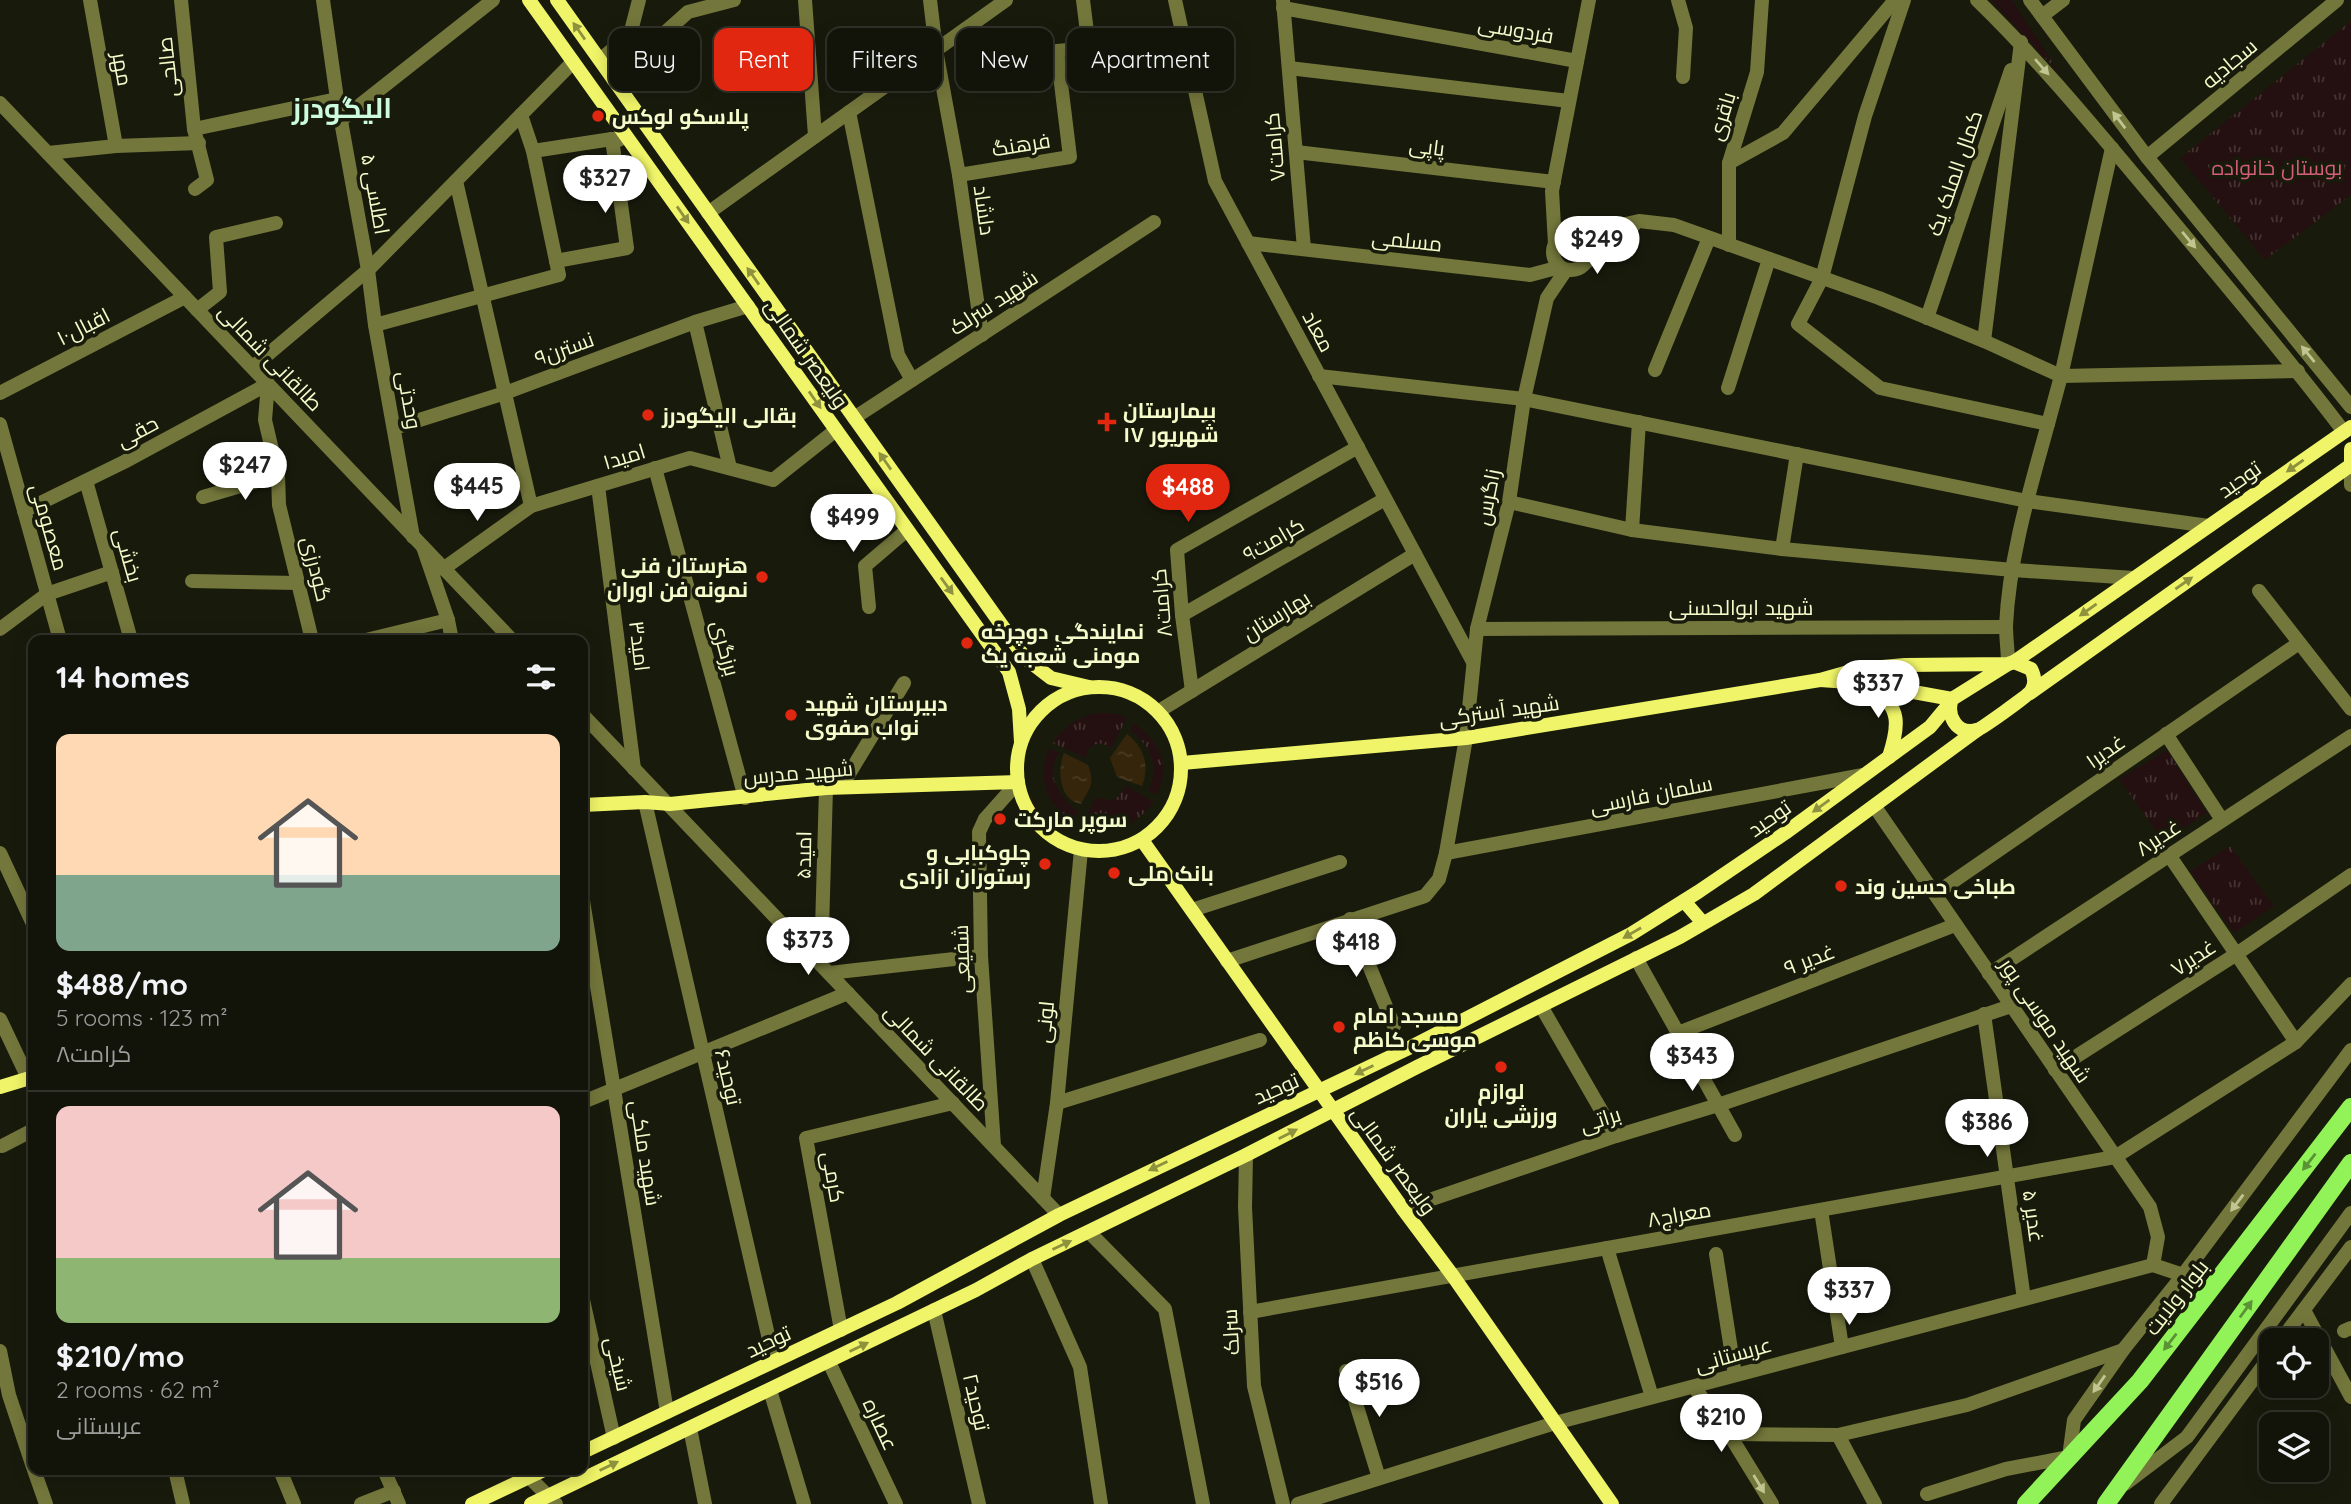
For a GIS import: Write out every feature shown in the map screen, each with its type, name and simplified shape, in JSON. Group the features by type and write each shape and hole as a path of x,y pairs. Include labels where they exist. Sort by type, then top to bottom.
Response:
{"main road":[{"name":"ولیعصر شمالی","path":"529,0 1009,672 1019,709 1021,742"},
{"name":"ولیعصر شمالی","path":"557,0 609,73"},
{"name":"ولیعصر شمالی","path":"622,91 1025,658 1051,678 1089,687"},
{"name":"توحید","path":"588,1450 897,1303 1059,1214 1411,1047 1631,934 1785,833 1930,727 1951,701 2011,663 2347,429"},
{"path":"531,1504 552,1500 690,1428 934,1310 1680,937 1754,894 1977,730 2351,465 2351,449"},
{"path":"1820,680 1859,669 2011,663 2031,669 2034,683 2029,694"},
{"path":"1820,680 1864,683 1951,701 1951,717 1955,724 1966,730 1977,730"},
{"name":"شهید آسترکی","path":"1182,763 1466,738 1820,680"},
{"path":"1864,683 1885,696 1895,713 1897,724 1889,757"},
{"path":"1089,687 1115,688 1139,696 1159,711 1175,735 1182,763 1180,786 1173,807 1160,826 1142,840 1123,849 1102,852 1081,850 1058,842 1039,826 1025,806 1018,782 1017,762 1021,742 1044,708 1065,694 1089,687"},
{"name":"شهید مدرس","path":"588,805 645,802 670,804 841,787 1018,782"},
{"name":"ولیعصر شمالی","path":"1142,840 1612,1504"},
{"path":"1684,901 1703,923"},
{"path":"0,1087 28,1078"},
{"name":"بلوار ولایت","path":"2026,1504 2140,1381 2351,1107"},
{"path":"2110,1497 2351,1163"},
{"path":"472,1504 523,1475"}],"street":[{"name":"مهر","path":"90,0 116,146"},
{"name":"صالحی","path":"181,0 196,136 206,180 195,189"},
{"name":"اطلسی ۵","path":"323,0 337,99 368,270"},
{"path":"341,120 493,0"},
{"path":"600,60 630,35 639,0"},
{"path":"665,28 688,6 734,0"},
{"path":"805,0 815,136"},
{"name":"دلشاد","path":"930,0 933,28"},
{"path":"942,46 1006,0"},
{"name":"فرهنگ","path":"959,175 1070,157 1057,51 1089,48 1083,0"},
{"name":"معاد","path":"1175,0 1215,181 1473,664"},
{"path":"1588,0 1553,186 1553,255 1563,268 1576,269 1639,221"},
{"path":"1678,0 1686,29 1682,77"},
{"name":"باقری","path":"1729,245 1729,163 1757,72 1762,0"},
{"path":"1729,163 1783,132 1895,0"},
{"path":"1904,0 1865,116 1822,278 1798,324 1880,388 2048,424"},
{"path":"1977,0 2021,42 2347,429"},
{"path":"2030,0 2147,157 2351,407"},
{"name":"سجادیه","path":"2147,157 2337,0"},
{"path":"2042,16 2060,1"},
{"name":"فردوسی","path":"1283,4 1577,61"},
{"name":"کرامت۷","path":"1283,4 1304,249"},
{"path":"1984,341 2021,42"},
{"name":"کمال الملک یک","path":"1927,318 2021,42"},
{"path":"253,367 368,270 573,62"},
{"path":"1289,68 1569,101"},
{"name":"دلشاد","path":"942,83 959,175 982,335"},
{"path":"708,213 878,91"},
{"path":"48,153 196,136 337,99"},
{"name":"طالقانی شمالی","path":"0,103 6,118 48,153 507,635"},
{"path":"849,112 898,355 912,380"},
{"path":"375,325 559,275 533,150 522,115"},
{"path":"533,150 612,139 631,142"},
{"path":"556,261 627,248 612,139"},
{"path":"2011,663 2006,626 2013,570 2027,501 2061,376 2112,148"},
{"name":"پاپی","path":"1296,152 1553,186"},
{"path":"456,181 531,506"},
{"path":"1553,186 1573,235 1586,242 1588,253 1585,263"},
{"path":"1555,244 1561,237 1639,221 1674,225 1927,318 2061,376 2298,371"},
{"name":"شهید سرلک","path":"854,418 1154,222"},
{"path":"197,310 220,292 216,237 276,223"},
{"path":"1654,370 1709,238"},
{"name":"مسلمی","path":"1248,243 1530,275 1563,268"},
{"path":"1728,388 1769,259"},
{"name":"زاگرس","path":"1227,961 1425,895 1439,878 1446,853 1466,738 1476,629 1509,502 1524,399 1547,298 1563,268"},
{"name":"وحدتی","path":"368,270 375,325 418,542 448,620 451,635"},
{"name":"اقبال۱۰","path":"0,393 185,297"},
{"name":"نسترن۹","path":"394,428 505,393 695,322 748,306"},
{"path":"695,322 730,468"},
{"path":"1320,376 1524,399 2027,501 2208,526"},
{"name":"گودرزی","path":"268,384 265,420 278,475 279,505 312,635"},
{"name":"حقی","path":"24,511 268,384"},
{"path":"1632,530 1639,422"},
{"name":"معصومی","path":"0,424 4,458 24,511 59,635"},
{"name":"امید۱","path":"443,569 531,506 690,458 773,480 836,430"},
{"name":"کرامت۸","path":"1192,691 1177,550 1358,447"},
{"path":"1782,549 1797,454"},
{"path":"2351,465 2351,485"},
{"name":"برزگری","path":"655,468 744,798"},
{"path":"203,497 278,475"},
{"name":"بخشی","path":"86,481 130,635"},
{"name":"امید۳","path":"598,486 634,769"},
{"name":"کرامت۹","path":"1182,615 1385,499"},
{"path":"1509,502 1632,530 1782,549 2134,578"},
{"path":"869,607 865,566 907,530"},
{"name":"بهارستان","path":"1159,711 1415,554"},
{"path":"0,629 47,594 112,572"},
{"path":"192,581 298,583"},
{"path":"2259,591 2351,709"},
{"path":"386,635 448,620"},
{"name":"شهید ابوالحسنی","path":"1476,629 2006,626"},
{"name":"غدیر۱","path":"1935,894 2300,643"},
{"path":"841,787 904,683"},
{"name":"طالقانی شمالی","path":"588,720 1059,1214"},
{"path":"2166,734 2222,820"},
{"name":"غدیر۸","path":"1989,974 2351,736"},
{"name":"سلمان فارسی","path":"1446,853 1863,775"},
{"name":"شفیعی","path":"994,1146 981,956 979,832 985,819 1018,782"},
{"name":"امید۵","path":"825,969 826,788"},
{"name":"توحید۶","path":"645,802 701,1053 775,1361"},
{"name":"شهید موسی پور","path":"1875,807 2150,1207 2158,1237 2153,1265"},
{"name":"لونی","path":"1043,1198 1057,1103 1081,850"},
{"path":"2169,856 2296,1042"},
{"path":"2,862 28,913"},
{"path":"1192,910 1340,862"},
{"name":"غدیر۷","path":"2055,1070 2235,955 2351,875"},
{"path":"1350,919 1394,1026"},
{"name":"غدیر ۹","path":"1678,1033 1955,925"},
{"name":"شهید ملکی","path":"588,931 667,1412"},
{"path":"825,969 981,956"},
{"path":"1636,958 1735,1135"},
{"path":"2115,1157 2296,1042 2351,984"},
{"path":"588,1100 848,993"},
{"path":"1541,1006 1616,1136"},
{"name":"براتی","path":"1403,1209 2011,1006"},
{"name":"غدیر ۵","path":"1984,1014 2024,1299"},
{"path":"0,1019 28,1071"},
{"path":"1057,1103 1260,1040"},
{"path":"1927,1494 2006,1469 2069,1457 2074,1420 2123,1350 2183,1275 2351,1051"},
{"name":"کرمی","path":"841,1330 806,1138 953,1103"},
{"path":"2,1146 28,1133"},
{"name":"سرلک","path":"1246,1155 1245,1207 1254,1386 1283,1504"},
{"name":"معراج۸","path":"1250,1312 2115,1157"},
{"path":"1821,1210 1842,1347"},
{"path":"2110,1497 2186,1437 2351,1213"},
{"path":"1089,1232 1165,1309 1203,1504"},
{"path":"2290,1328 2351,1247"},
{"path":"1607,1248 1652,1397"},
{"path":"1716,1254 1735,1375"},
{"path":"1032,1259 1080,1367 1101,1504"},
{"path":"2153,1265 2183,1275"},
{"name":"عربستانی","path":"1298,1504 1555,1423 2153,1265"},
{"name":"توحید۲","path":"934,1310 979,1504"},
{"path":"2304,1310 2351,1397"},
{"path":"1729,1434 1838,1435 1967,1405 2123,1350"},
{"path":"0,1351 9,1395 28,1450"},
{"name":"شیخی","path":"589,1355 614,1438"},
{"name":"عصاره","path":"829,1362 895,1504"},
{"path":"1346,1371 1380,1478"},
{"path":"2161,1504 2259,1372"},
{"path":"1693,1387 1729,1434 1772,1504"},
{"path":"770,1390 804,1504"},
{"path":"690,1428 705,1504"},
{"path":"1838,1435 1874,1504"},
{"path":"36,1475 46,1504"},
{"path":"176,1475 183,1504"},
{"path":"282,1475 293,1504"},
{"path":"361,1504 396,1498 386,1475"},
{"path":"526,1475 552,1500"}],"green space":[{"path":"1991,0 2012,0 2061,75"},
{"name":"بوستان خانواده","path":"2351,21 2351,195 2265,260 2180,158"},
{"path":"1095,713 1114,713 1127,718 1111,748 1102,744 1095,745 1089,748 1086,758 1053,743 1071,724"},
{"path":"1134,723 1156,746 1163,764 1157,795 1148,791 1152,782 1153,765 1148,749 1130,730"},
{"path":"1049,748 1059,753 1053,770 1054,778 1060,793 1078,812 1073,822 1056,807 1046,790 1044,770"},
{"path":"2167,750 2207,813 2163,841 2119,779"},
{"path":"1125,785 1154,802 1138,818 1122,827 1104,830 1081,827 1096,797 1114,799"},
{"path":"2230,846 2274,906 2234,933 2190,871"}],"water":[{"path":"1127,734 1138,745 1144,757 1142,786 1117,777 1110,758"},
{"path":"1064,753 1088,765 1090,771 1090,785 1081,804 1074,802 1064,791 1061,767"}],"place":[{"name":"پلاسکو لوکس","path":"598,116"},
{"name":"بقالی الیگودرز","path":"648,415"},
{"name":"بیمارستان ۱۷ شهریور","path":"1107,422"},
{"name":"هنرستان فنی نمونه فن اوران","path":"762,577"},
{"name":"نمایندگی دوچرخه مومنی شعبه یک","path":"967,643"},
{"name":"دبیرستان شهید نواب صفوی","path":"791,715"},
{"name":"سوپر مارکت","path":"1000,819"},
{"name":"چلوکبابی و رستوران ازادی","path":"1045,864"},
{"name":"بانک ملی","path":"1114,873"},
{"name":"طباخی حسین وند","path":"1841,886"},
{"name":"مسجد امام موسی کاظم","path":"1339,1027"},
{"name":"لوازم ورزشی یاران","path":"1501,1067"}],"district":[{"name":"الیگودرز","path":"342,107"}]}
